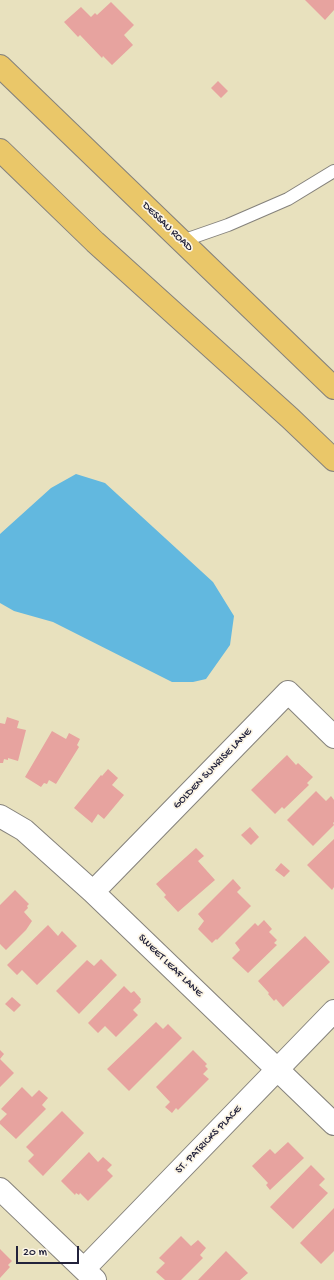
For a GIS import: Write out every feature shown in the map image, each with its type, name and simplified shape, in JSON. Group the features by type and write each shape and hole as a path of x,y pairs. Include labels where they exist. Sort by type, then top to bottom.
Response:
{"main road":[{"name":"DESSAU ROAD","path":"0,66 334,388"},
{"path":"0,150 95,242 290,418 334,460"}],"street":[{"name":"GOLDEN SUNRISE LANE","path":"93,892 288,692 334,737"},
{"name":"SWEET LEAF LANE","path":"0,816 24,830 93,892 334,1124"},
{"name":"ST. PATRICKS PLACE","path":"89,1274 278,1069 334,1012"},
{"path":"0,1189 89,1274"}],"lane":[{"path":"182,241 228,225 288,199 334,171"}],"water":[{"path":"76,474 105,483 213,582 234,616 230,645 206,679 193,682 172,682 53,622 14,611 0,603 0,534 51,488"}],"building":[{"path":"305,0 334,0 334,10 325,20"},
{"path":"111,2 134,25 124,35 133,45 112,65 103,56 102,58 80,35 78,37 64,22 81,7 91,17 95,13 97,15"},
{"path":"218,81 228,91 221,98 211,88"},
{"path":"7,717 19,721 17,728 26,730 18,761 8,758 8,760 4,759 3,763 0,763 0,723 5,724"},
{"path":"52,731 66,739 69,733 80,739 77,745 79,747 56,784 49,780 47,784 44,783 41,787 25,777"},
{"path":"287,755 296,765 298,763 313,777 307,783 309,785 284,809 282,807 275,814 251,790"},
{"path":"108,769 118,778 112,785 124,795 104,819 98,814 92,823 74,808 101,775 102,776"},
{"path":"316,791 326,801 331,796 334,800 334,825 313,846 287,820"},
{"path":"250,827 259,837 251,845 241,835"},
{"path":"334,839 334,887 332,890 307,865"},
{"path":"196,848 204,856 198,861 215,880 178,912 164,897 166,895 156,884"},
{"path":"281,863 290,871 284,877 275,870"},
{"path":"233,879 241,888 237,892 251,906 217,940 216,939 212,943 198,929 204,921 198,914"},
{"path":"15,890 29,904 27,906 28,908 24,912 32,921 26,930 6,950 0,944 0,905"},
{"path":"264,920 272,929 269,932 277,940 274,943 277,945 248,973 232,958 240,950 235,943 255,923 258,926"},
{"path":"48,925 58,936 62,931 77,946 37,985 22,970 17,975 7,965"},
{"path":"305,936 330,962 283,1007 276,999 274,1001 258,981"},
{"path":"101,959 117,975 79,1014 56,991 87,960 94,966"},
{"path":"124,986 131,993 134,991 141,999 141,1002 133,1010 138,1015 116,1037 105,1026 98,1033 88,1023"},
{"path":"12,997 21,1005 14,1012 5,1004"},
{"path":"156,1022 163,1029 168,1024 182,1038 129,1091 107,1069"},
{"path":"0,1050 4,1054 0,1059"},
{"path":"193,1050 207,1064 205,1066 208,1069 203,1074 209,1079 178,1110 176,1108 172,1113 165,1107 170,1102 156,1087"},
{"path":"0,1059 14,1073 0,1087"},
{"path":"22,1087 32,1097 39,1090 48,1098 42,1105 46,1109 16,1139 0,1124 0,1121 7,1114 1,1109"},
{"path":"62,1111 84,1133 43,1176 28,1161 34,1155 26,1147"},
{"path":"288,1142 304,1158 270,1190 266,1185 268,1183 252,1166 270,1149 275,1154"},
{"path":"89,1152 98,1162 103,1157 112,1165 107,1170 113,1176 88,1201 80,1193 79,1195 76,1193 75,1195 61,1181"},
{"path":"311,1165 325,1179 319,1185 328,1193 293,1229 270,1207"},
{"path":"334,1208 334,1251 321,1264 300,1243"},
{"path":"181,1236 191,1246 198,1240 206,1248 200,1255 203,1258 181,1280 165,1280 156,1272 165,1263 159,1258"},
{"path":"0,1249 12,1261 8,1265 10,1267 0,1278"},
{"path":"226,1251 248,1273 240,1280 198,1280"}]}
